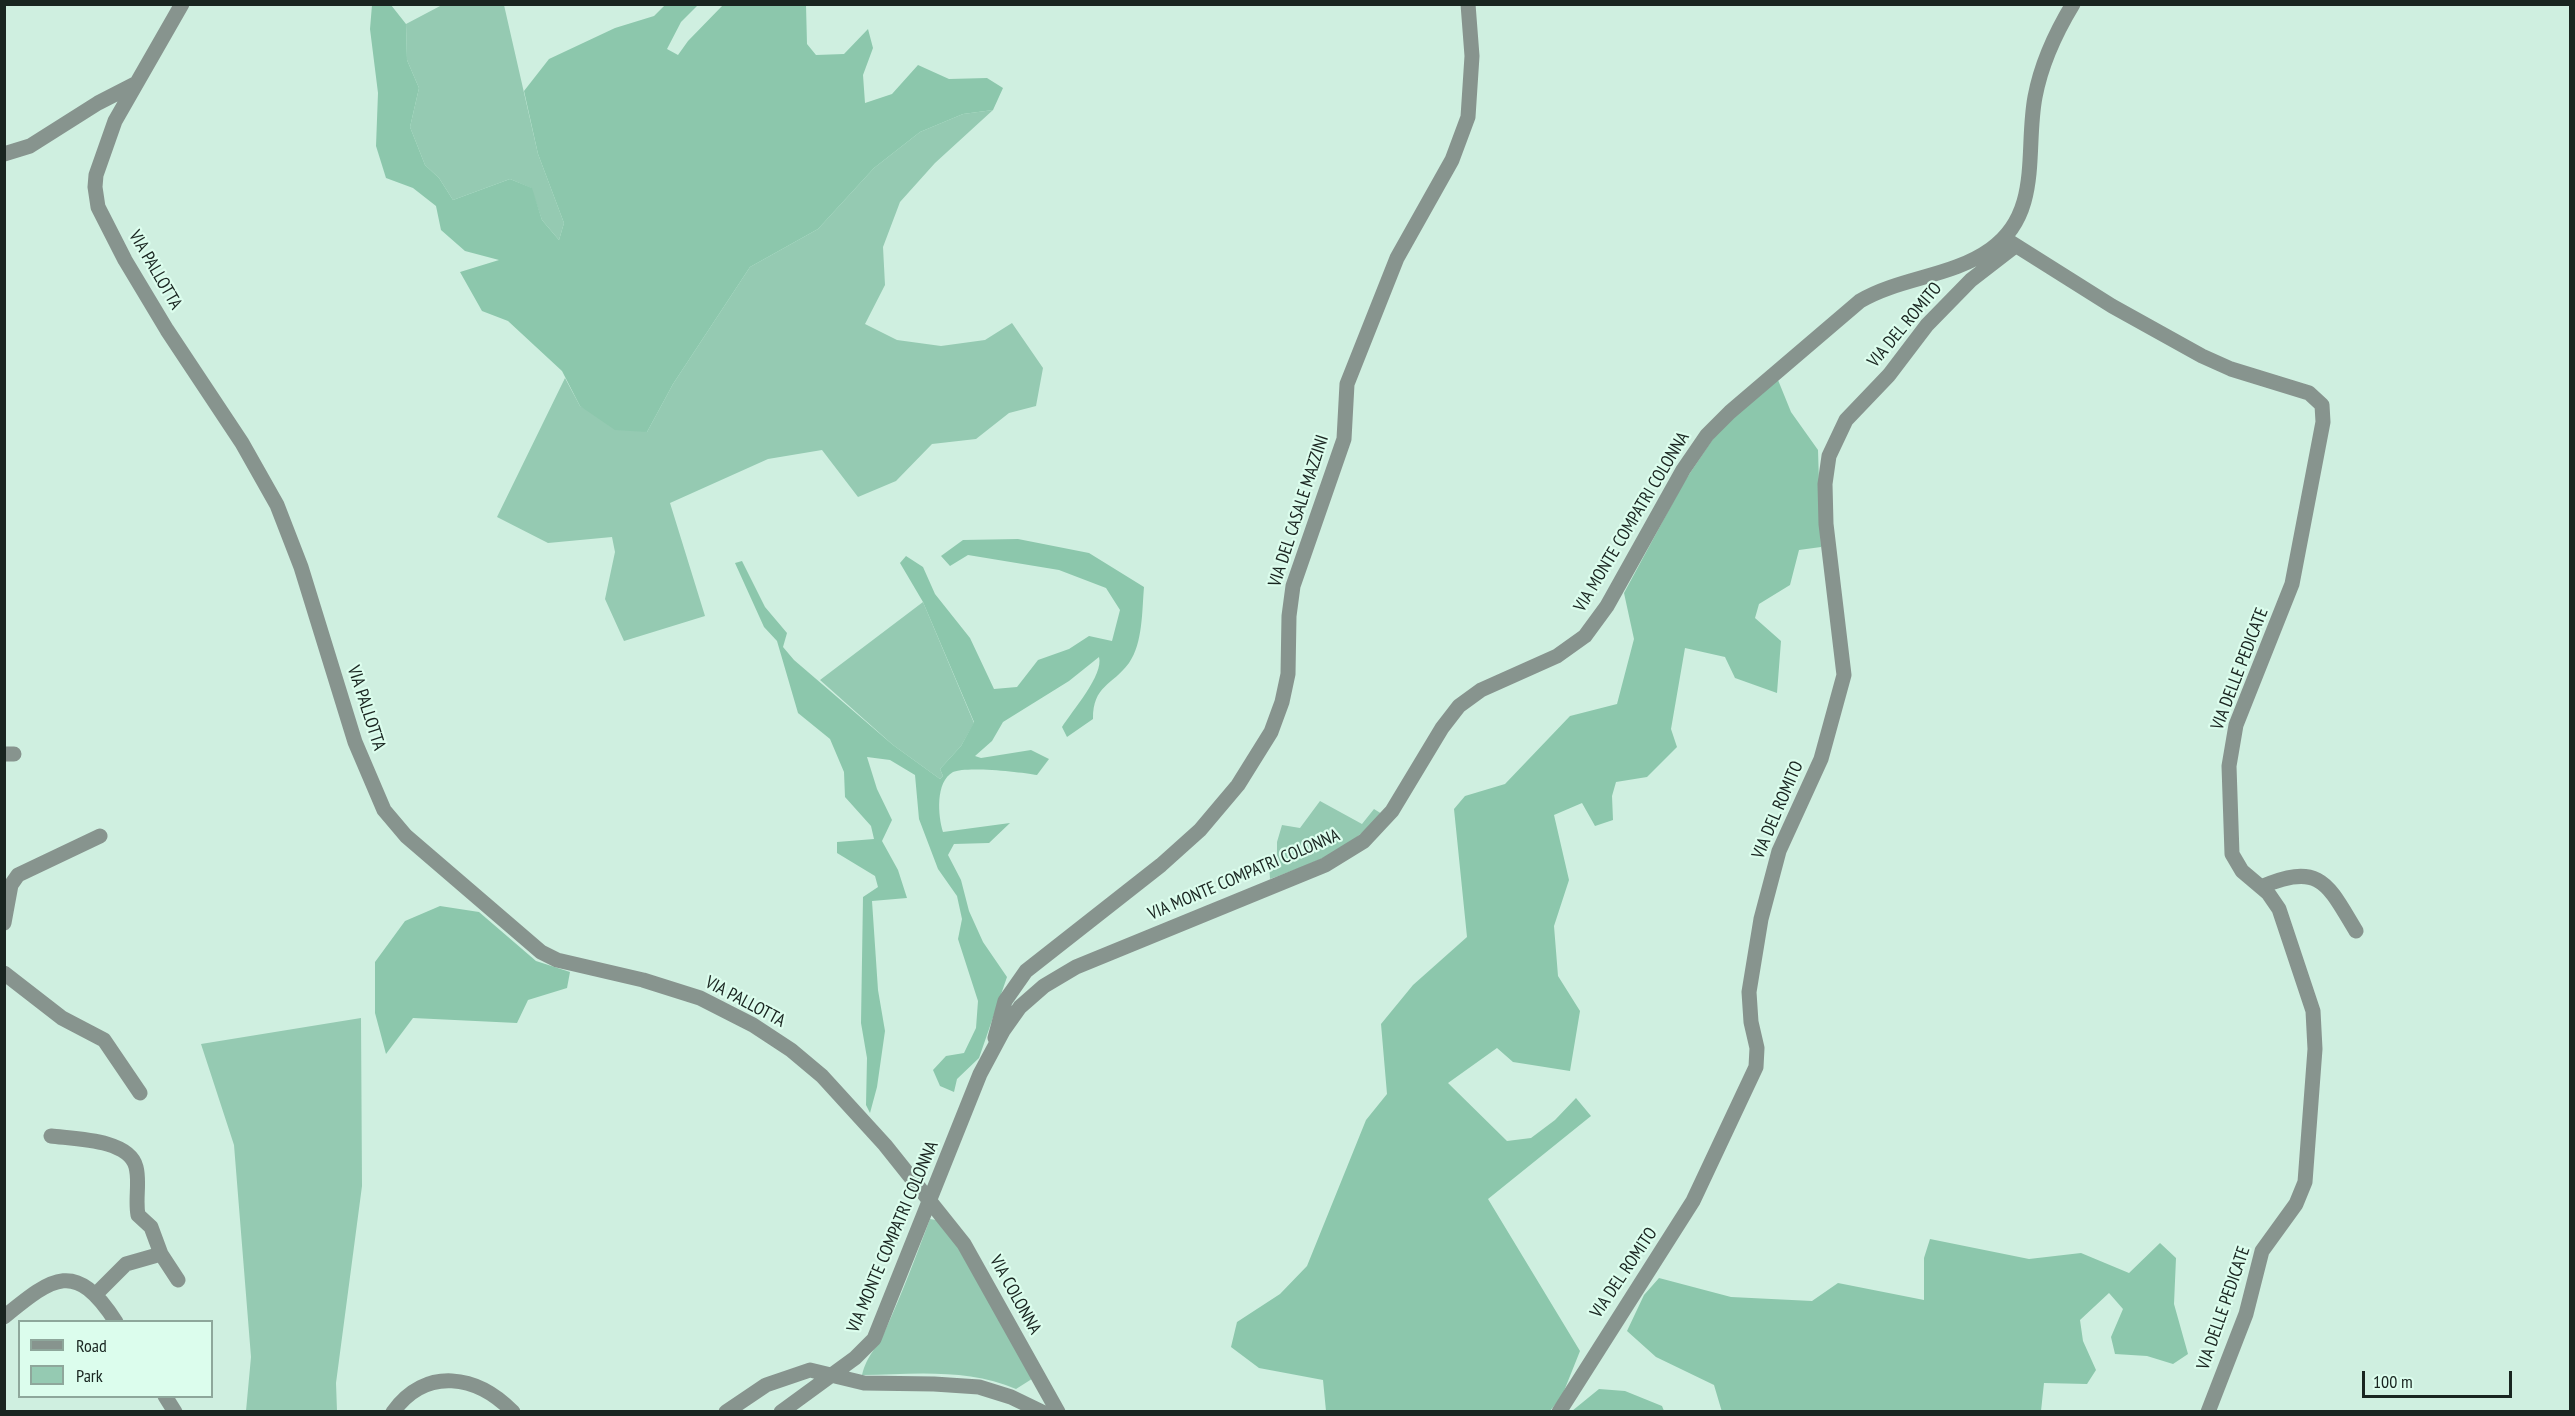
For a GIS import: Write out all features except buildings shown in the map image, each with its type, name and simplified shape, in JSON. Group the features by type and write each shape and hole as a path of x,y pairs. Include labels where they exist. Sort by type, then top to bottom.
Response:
{"street":[{"name":"VIA PALLOTTA","path":"182,4 115,121 100,159 95,183 98,207 125,260 167,330 245,448 281,512 301,567 354,741 387,815 406,836 544,954 557,960 643,980 693,995 741,1018 786,1047 849,1103 897,1158 930,1203"},
{"name":"VIA DEL CASALE MAZZINI","path":"994,1047 1003,1006 1022,975 1039,958 1168,860 1200,830 1238,785 1271,732 1288,674 1289,616 1293,586 1344,439 1347,384 1397,258 1452,160 1468,117 1472,56 1468,4"},
{"name":"VIA MONTE COMPATRI COLONNA","path":"781,1412 860,1354 874,1339 974,1090 994,1047 1020,1007 1062,974 1325,865 1358,846 1392,811 1442,728 1459,706 1488,687 1557,656 1588,632 1607,606 1696,450 1730,412 1860,301 1889,288 1969,261 2010,242 2024,207 2036,93 2052,45 2073,4"},
{"path":"4,154 18,152 38,142 99,103 135,84"},
{"name":"VIA DELLE PEDICATE","path":"2010,242 2134,319 2202,357 2232,369 2304,391 2322,405 2323,422 2292,584 2236,725 2229,756 2232,854 2242,871 2274,900 2281,914 2313,1011 2315,1049 2305,1182 2296,1204 2262,1251 2246,1314 2208,1412"},
{"name":"VIA DEL ROMITO","path":"1559,1412 1694,1201 1756,1067 1757,1048 1751,1022 1749,992 1761,919 1782,843 1821,759 1844,675 1825,508 1826,469 1836,439 1849,416 1889,375 1933,318 2010,242"},
{"path":"4,923 11,885 18,875 100,836"},
{"path":"2261,887 2298,877 2321,881 2331,891 2356,931"},
{"path":"4,973 62,1018 104,1040 140,1093"},
{"path":"51,1136 102,1143 129,1155 137,1172 138,1215 151,1227 161,1254 178,1280"},
{"name":"VIA COLONNA","path":"930,1203 969,1252 1058,1412"},
{"path":"96,1294 126,1264 161,1254"},
{"path":"4,1317 39,1288 52,1282 70,1281 96,1294 115,1320"},
{"path":"726,1412 747,1396 774,1381 810,1370 864,1383 943,1384 979,1388 1005,1394 1042,1412"},
{"path":"393,1412 417,1389 431,1382 444,1380 478,1388 496,1397 513,1412"},
{"path":"166,1398 175,1412"}],"green space":[{"path":"372,5 391,5 406,24 407,60 419,88 410,127 425,165 439,178 453,200 510,179 532,188 542,220 559,240 564,223 538,154 524,91 549,59 615,28 654,16 665,5 698,5 681,22 667,49 678,55 688,41 723,5 806,5 807,44 816,55 844,54 868,29 873,48 863,75 865,103 892,94 918,65 949,79 987,78 1003,88 993,110 963,114 920,132 874,168 818,229 750,267 673,384 647,432 615,430 580,406 562,371 508,321 482,311 460,272 499,260 465,251 441,230 436,206 413,188 386,178 376,146 378,93 370,29"},
{"path":"442,5 504,5 538,154 564,223 559,240 542,220 531,188 510,179 453,200 439,178 425,165 410,127 419,88 407,60 406,24"},
{"path":"993,110 935,163 900,202 883,247 885,285 865,324 897,340 941,346 985,340 1012,323 1043,368 1036,406 1009,413 976,439 932,444 896,481 858,497 822,450 768,459 670,503 705,616 624,641 605,599 615,552 612,537 548,543 497,517 565,378 580,406 647,432 673,384 750,267 818,229 874,168 920,132 963,114"},
{"path":"1778,380 1791,412 1818,450 1821,547 1799,550 1790,585 1759,604 1755,618 1781,641 1777,693 1735,678 1725,657 1685,648 1671,729 1677,747 1647,777 1616,782 1612,796 1613,820 1595,826 1582,803 1554,815 1569,880 1554,926 1558,976 1580,1011 1570,1071 1513,1062 1497,1048 1448,1083 1507,1141 1531,1138 1555,1120 1576,1098 1591,1116 1488,1199 1580,1351 1562,1396 1550,1411 1326,1411 1323,1380 1259,1368 1231,1347 1237,1322 1280,1294 1307,1266 1366,1120 1387,1094 1381,1024 1413,985 1467,937 1454,809 1465,796 1505,784 1570,716 1617,704 1634,639 1624,593 1684,482 1719,430"},
{"path":"1018,539 1089,553 1144,587 1137,646 1123,671 1100,692 1096,699 1093,719 1067,737 1062,727 1092,683 1097,673 1099,657 1069,681 1003,722 992,741 975,756 981,758 1031,750 1049,759 1037,775 994,770 960,770 953,772 943,783 939,809 943,832 1010,823 989,843 954,844 948,855 961,880 969,911 983,942 1007,977 979,1058 957,1079 954,1092 940,1086 933,1070 946,1056 964,1053 976,1028 978,1001 958,939 962,919 957,896 938,869 919,819 915,775 890,760 867,757 877,789 892,820 882,841 898,870 907,898 872,901 878,990 885,1031 877,1087 870,1113 866,1105 867,1058 861,1023 863,897 878,887 875,876 837,853 837,842 874,839 871,826 845,797 844,772 830,739 798,713 777,641 764,627 735,563 742,561 765,607 787,633 783,647 794,660 893,745 940,779 943,776 940,769 961,746 974,722 923,602 900,563 906,556 923,567 935,594 970,638 994,689 1017,687 1038,660 1069,649 1089,636 1112,641 1120,610 1106,588 1059,570 968,555 950,566 941,556 963,540"},
{"path":"923,602 974,723 961,746 940,769 943,776 940,779 893,745 820,680"},
{"path":"1320,801 1362,824 1374,809 1382,814 1369,827 1331,854 1270,879 1269,865 1277,856 1277,842 1282,825 1300,828"},
{"path":"440,906 479,912 536,961 570,972 567,988 528,1000 517,1023 413,1018 386,1054 375,1013 375,962 405,921"},
{"path":"361,1018 362,1186 336,1383 337,1411 246,1411 251,1357 234,1145 201,1044"},
{"path":"930,1219 936,1220 952,1235 1035,1377 1016,1389 998,1382 960,1375 920,1373 862,1375 891,1317"},
{"path":"1930,1239 2029,1259 2081,1253 2129,1273 2160,1243 2176,1258 2174,1304 2188,1354 2173,1364 2147,1356 2115,1354 2111,1337 2123,1309 2109,1293 2080,1320 2083,1341 2096,1370 2087,1384 2044,1383 2041,1411 1722,1412 1714,1385 1656,1357 1627,1331 1644,1295 1659,1278 1731,1297 1812,1301 1838,1283 1924,1300 1924,1258"},
{"path":"1599,1389 1625,1391 1662,1406 1664,1411 1572,1411"}]}
